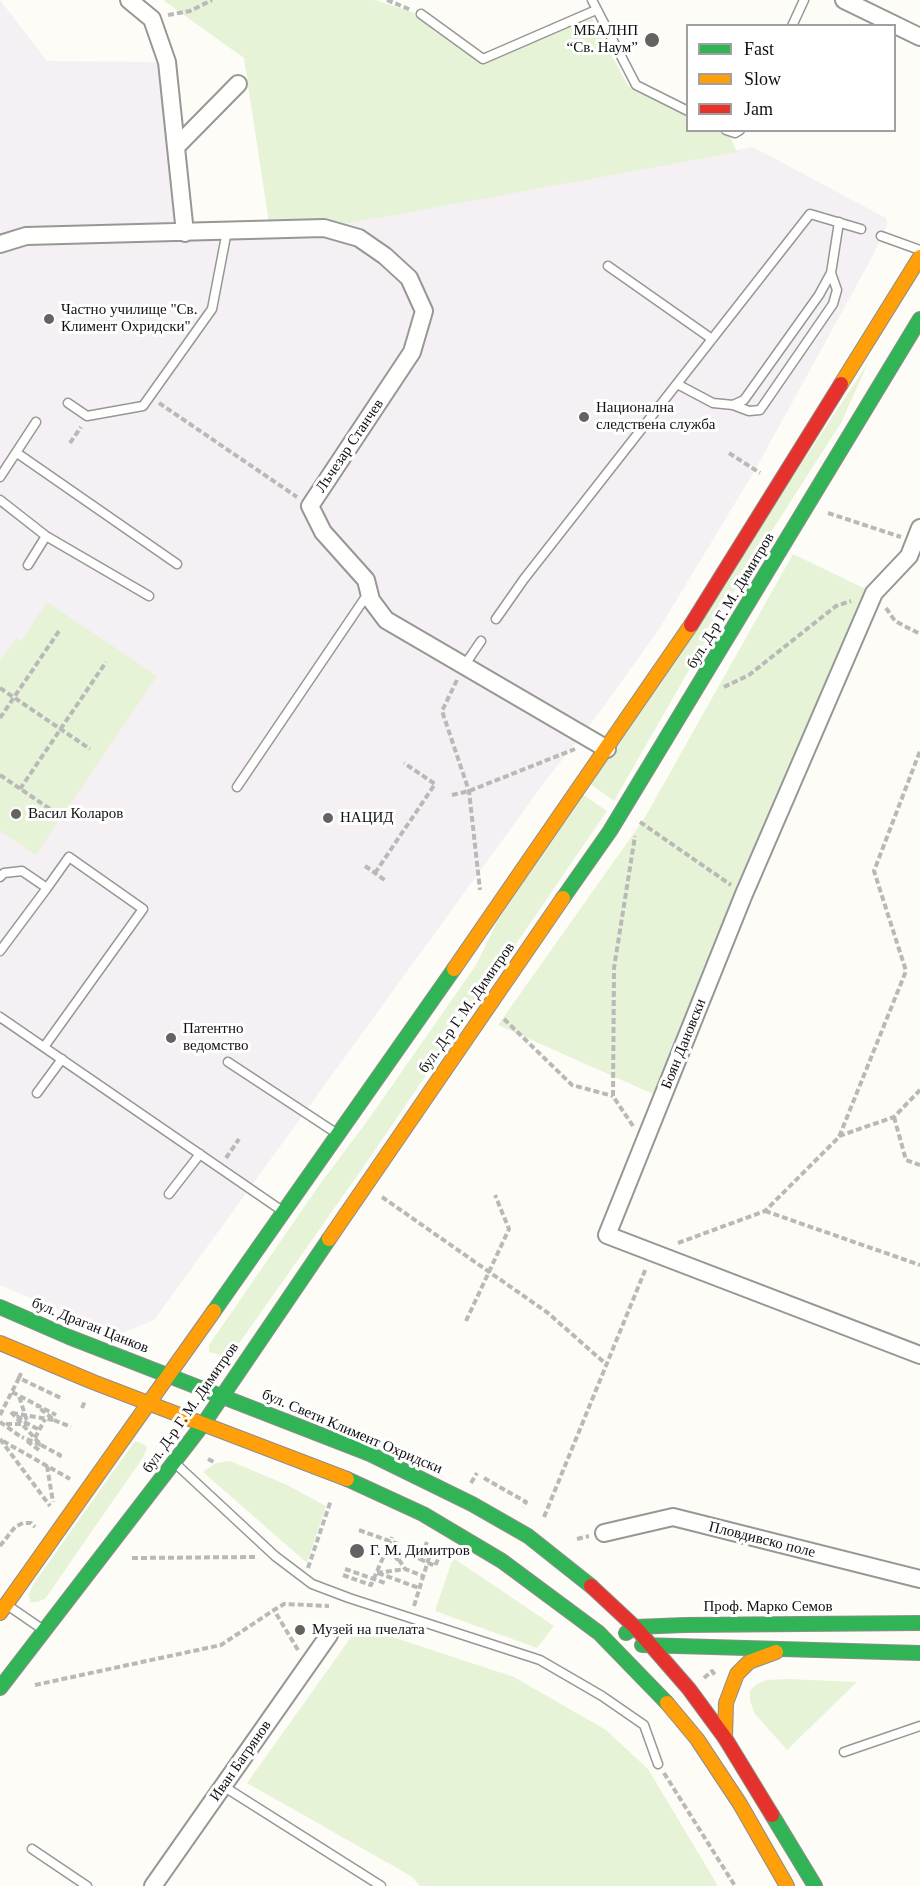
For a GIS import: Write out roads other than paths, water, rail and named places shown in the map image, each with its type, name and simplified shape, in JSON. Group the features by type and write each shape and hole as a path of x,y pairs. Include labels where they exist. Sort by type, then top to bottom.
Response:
{"main road":[{"name":"бул. Д-р Г. М. Димитров","path":"3,1609 339,1135 601,745 693,622 920,257"},
{"name":"бул. Д-р Г. М. Димитров","path":"0,1688 204,1423 480,1017 610,831 920,319"},
{"name":"бул. Драган Цанков","path":"0,1307 69,1337 168,1375"},
{"path":"0,1343 93,1382 357,1483 423,1514 502,1561 599,1633 621,1646 697,1739 740,1804 787,1886"},
{"name":"бул. Свети Климент Охридски","path":"168,1375 370,1454 442,1488 528,1536 559,1560 635,1627 726,1738 815,1886"},
{"name":"Проф. Марко Семов","path":"635,1627 695,1624 920,1623"},
{"path":"621,1646 627,1631 635,1627"},
{"path":"621,1646 920,1653"},
{"path":"726,1738 726,1703 737,1674 749,1662 783,1650"}],"street":[{"path":"129,0 152,19 167,62 185,233"},
{"path":"844,0 893,24"},
{"path":"896,25 920,37"},
{"path":"176,147 238,84"},
{"name":"Лъчезар Станчев","path":"0,244 26,236 324,228 359,238 385,256 409,278 424,311 412,352 310,506 323,532 366,580 371,600 386,620 601,745"},
{"name":"Боян Дановски","path":"916,547 874,592 744,894 607,1235 920,1355"},
{"name":"Пловдивско поле","path":"604,1533 673,1517 920,1579"},
{"name":"Иван Багрянов","path":"153,1886 329,1635"}],"lane":[{"path":"592,0 636,85 686,110"},
{"path":"793,24 804,0"},
{"path":"421,14 483,59 596,10"},
{"path":"496,619 524,579 810,214 861,229"},
{"path":"733,405 744,400 819,295 831,273 839,222"},
{"path":"68,403 87,416 143,406 212,309 227,231"},
{"path":"881,236 920,250"},
{"path":"608,266 712,339"},
{"path":"677,384 713,404 733,405 749,411 760,410 833,304 837,290 831,273"},
{"path":"0,477 36,422"},
{"path":"16,453 177,564"},
{"path":"0,500 45,536 149,596"},
{"path":"28,565 45,536"},
{"path":"237,787 369,592"},
{"path":"464,666 481,641"},
{"path":"0,951 69,857 143,909 44,1047"},
{"path":"0,878 4,873 22,871 47,888"},
{"path":"0,1017 284,1212"},
{"path":"37,1093 62,1059"},
{"path":"228,1062 339,1135"},
{"path":"169,1194 200,1154"},
{"path":"174,1463 275,1556 312,1584 540,1660 644,1725 658,1764"},
{"path":"3,1609 44,1630"},
{"path":"844,1752 920,1726"},
{"path":"223,1786 381,1886"},
{"path":"32,1849 87,1886"}],"place":[{"name":"MБАЛНП “Св. Наум”","path":"652,40"},
{"name":"Частно училище \"Св. Климент Охридски\"","path":"49,319"},
{"name":"Национална следствена служба","path":"584,417"},
{"name":"Васил Коларов","path":"16,814"},
{"name":"НАЦИД","path":"328,818"},
{"name":"Патентно ведомство","path":"171,1038"},
{"name":"Г. М. Димитров","path":"357,1551"},
{"name":"Музей на пчелата","path":"300,1630"}]}
